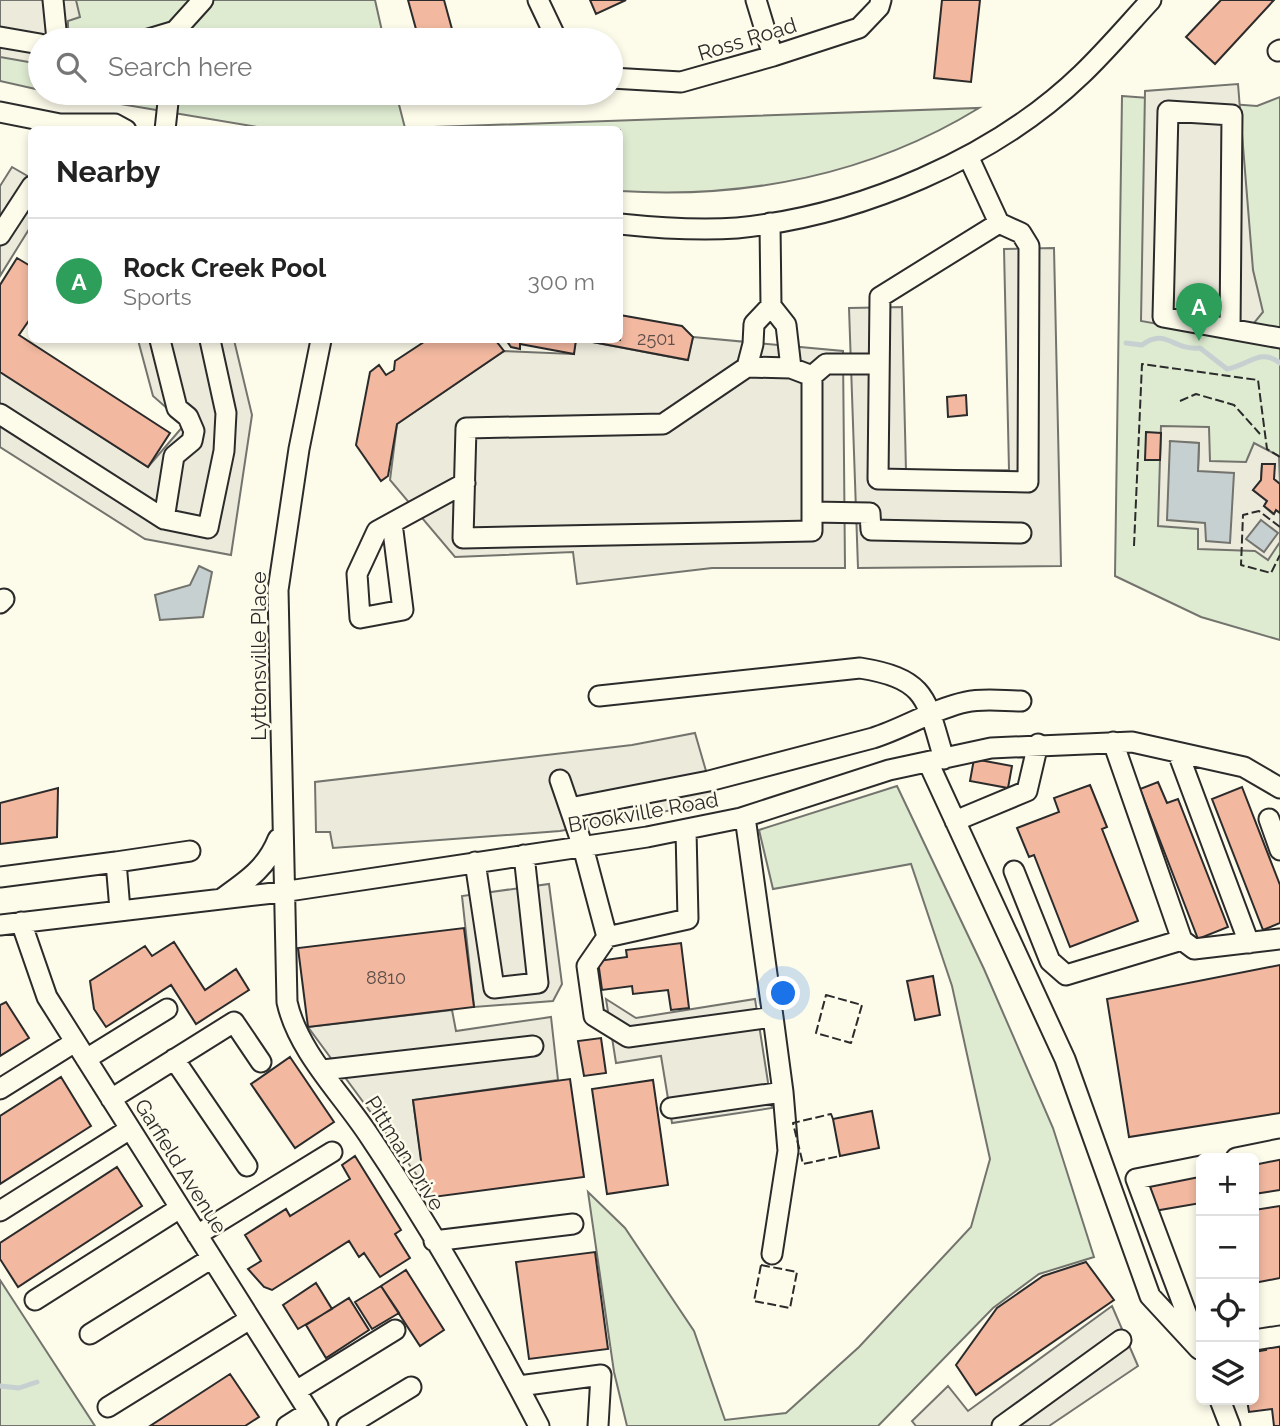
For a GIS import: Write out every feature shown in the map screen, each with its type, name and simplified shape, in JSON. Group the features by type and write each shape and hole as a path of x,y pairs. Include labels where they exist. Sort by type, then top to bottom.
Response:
{"street":[{"path":"53,0 56,28"},
{"path":"180,28 203,0"},
{"path":"538,0 551,28"},
{"path":"756,0 773,56"},
{"name":"Ross Road","path":"623,79 681,82 773,56 859,28 879,7 881,0"},
{"path":"623,225 679,229 736,228 862,202 968,156 1042,108 1082,75 1150,0"},
{"path":"0,37 28,42"},
{"path":"165,126 168,105"},
{"path":"1230,329 1232,116 1168,111 1163,317 1280,338"},
{"path":"0,113 64,126"},
{"path":"84,126 119,126"},
{"path":"968,156 999,223 1021,233 1029,246 1028,482 878,479 880,297 999,223"},
{"path":"0,235 28,192"},
{"path":"770,223 771,306 786,324 791,368"},
{"path":"747,367 754,324 771,306"},
{"path":"161,343 177,408 188,417 194,431 191,441 174,456 164,519"},
{"path":"0,414 164,519 208,528 224,451 226,413 211,343"},
{"name":"Lyttonsville Place","path":"282,892 280,566 320,343"},
{"path":"812,376 791,368 747,367 663,424 466,428 463,538 813,531 812,376 825,364 878,364"},
{"path":"392,523 466,483"},
{"path":"813,512 870,513 871,530 1021,533"},
{"path":"599,696 860,668 894,673 917,690 931,712 936,761 955,821 1065,1059 1150,1296 1196,1346"},
{"path":"570,808 709,781 873,738 897,730 931,712 968,701 1021,701"},
{"path":"1113,742 1182,940 1195,949 1280,939"},
{"name":"Brookville Road","path":"0,925 282,892 686,830 745,817 889,770 991,748 1132,742 1244,767 1280,788"},
{"path":"955,821 1027,790 1038,744"},
{"path":"1178,752 1249,943"},
{"path":"560,780 583,847 607,937"},
{"path":"745,817 783,1092 788,1151 772,1254"},
{"path":"1269,819 1280,850"},
{"path":"686,830 688,919 607,937 587,966 594,1016 628,1037 773,1017"},
{"path":"221,899 253,877 270,858 281,831"},
{"path":"0,877 190,851"},
{"path":"475,862 494,988 538,984 524,855"},
{"path":"116,862 120,911"},
{"path":"1014,871 1050,961 1066,975 1182,940"},
{"name":"Pittman Drive","path":"282,892 286,989 290,1014 303,1041 371,1137 540,1426"},
{"name":"Garfield Avenue","path":"21,922 47,997 314,1419"},
{"path":"0,1089 167,1009"},
{"path":"111,1099 234,1022 261,1062"},
{"path":"323,1070 533,1046"},
{"path":"174,1059 247,1166"},
{"path":"671,1108 783,1092"},
{"path":"0,1211 130,1129"},
{"path":"1259,1153 1280,1149"},
{"path":"197,1235 332,1152"},
{"path":"1196,1167 1136,1179 1198,1342"},
{"path":"35,1300 180,1208"},
{"path":"434,1241 573,1224"},
{"path":"90,1334 212,1258"},
{"path":"108,1407 250,1319"},
{"path":"296,1391 395,1330"},
{"path":"1259,1339 1280,1336"},
{"path":"1002,1426 1121,1340"},
{"path":"519,1386 601,1375 598,1426"},
{"path":"347,1426 411,1387"},
{"path":"1222,1405 1230,1426"},
{"path":"287,1426 314,1419"}],"green space":[{"path":"0,0 375,0 381,28 28,28 28,87 0,81"},
{"path":"1122,96 1257,106 1280,97 1280,640 1201,617 1115,576"},
{"path":"126,105 399,105 404,126 251,126"},
{"path":"979,108 937,131 851,166 760,186 667,192 623,191 623,126 462,126"},
{"path":"897,786 984,969 1053,1128 1094,1257 1039,1274 993,1308 878,1426 627,1426 614,1372 588,1192 625,1228 694,1331 725,1420 786,1413 859,1347 971,1227 990,1159 952,986 911,864 773,889 759,830"},
{"path":"0,1280 95,1426 0,1426"}],"shaded area":[{"path":"0,0 76,0 80,17 68,21 68,28 28,28 28,62 0,57"},
{"path":"1238,84 1253,270 1263,312 1241,339 1141,321 1145,91"},
{"path":"12,167 28,176 28,231 0,276 0,186"},
{"path":"1054,248 1061,566 858,568 849,308 902,307 906,471 1009,470 1004,249"},
{"path":"693,337 843,351 845,568 712,568 577,584 573,552 455,557 390,480 397,424 504,351 573,354 575,343 598,343 687,360"},
{"path":"139,343 235,343 252,415 231,555 145,539 0,447 0,371 148,467 185,424 153,396"},
{"path":"1161,426 1209,427 1210,461 1246,462 1254,443 1279,456 1280,484 1274,479 1274,464 1262,464 1261,480 1253,490 1267,501 1264,506 1273,514 1276,510 1280,513 1280,542 1268,560 1255,551 1198,549 1198,529 1158,526","holes":["1170,442 1199,443 1198,471 1230,543 1205,523"]},
{"path":"1170,441 1199,443 1198,471 1234,473 1230,543 1206,541 1205,523 1167,520"},
{"path":"1261,520 1278,533 1264,552 1246,539"},
{"path":"199,566 212,572 203,617 160,620 155,595 190,585"},
{"path":"695,733 715,802 560,831 333,848 330,832 316,832 315,782 632,745"},
{"path":"549,884 562,984 553,1001 474,1007 462,896"},
{"path":"606,999 636,1018 755,999 772,1108 672,1123 661,1056 616,1063"},
{"path":"452,1010 456,1031 551,1017 558,1080 413,1100 425,1186 308,1027"},
{"path":"1112,1306 1138,1366 1049,1426 916,1426 912,1421 948,1386 968,1411"}],"building":[{"path":"408,0 444,0 452,28 416,28"},
{"path":"590,0 626,0 596,14"},
{"path":"942,0 980,0 971,82 934,78"},
{"path":"1221,0 1274,0 1215,64 1186,37"},
{"path":"17,258 28,265 28,322 19,335 170,433 148,467 0,372 0,285"},
{"path":"623,316 682,326 693,337 688,360 598,343 623,343"},
{"path":"422,343 498,343 504,351 397,424 388,476 381,481 356,445 370,372 379,365 386,375 394,370 395,361"},
{"path":"508,343 576,343 574,354 520,344 520,349 511,347"},
{"path":"966,395 967,415 948,417 947,397"},
{"path":"1146,432 1161,433 1160,460 1145,460"},
{"path":"1262,464 1275,464 1274,479 1280,484 1280,513 1276,510 1274,514 1264,506 1267,501 1253,490 1261,480"},
{"path":"974,759 1012,766 1008,788 970,781"},
{"path":"1158,782 1167,803 1178,799 1228,927 1198,939 1140,789"},
{"path":"1090,785 1107,827 1102,829 1138,921 1070,947 1034,855 1029,857 1017,828 1059,812 1054,798"},
{"path":"1242,787 1280,885 1280,923 1263,930 1212,799"},
{"path":"58,788 57,837 0,844 0,803"},
{"path":"464,928 474,1007 308,1027 298,948"},
{"path":"174,942 205,990 236,969 249,990 196,1024 171,985 106,1027 94,1009 90,981 145,946 152,956"},
{"path":"681,943 689,1008 671,1010 668,990 633,994 632,986 602,990 598,961 627,957 626,950"},
{"path":"1280,965 1280,1113 1129,1137 1107,999"},
{"path":"933,976 940,1015 915,1020 907,981"},
{"path":"6,1002 29,1038 0,1056 0,1005"},
{"path":"601,1038 606,1073 584,1076 578,1041"},
{"path":"290,1057 334,1122 295,1148 251,1084"},
{"path":"61,1077 91,1126 0,1184 0,1116"},
{"path":"570,1079 584,1177 426,1198 413,1100"},
{"path":"653,1080 668,1185 607,1194 592,1089"},
{"path":"872,1111 879,1148 840,1156 833,1119"},
{"path":"355,1156 401,1230 395,1234 410,1258 380,1277 364,1253 359,1257 349,1241 272,1290 264,1287 248,1269 261,1261 245,1235 286,1209 290,1216 350,1179 342,1165"},
{"path":"1280,1157 1280,1190 1259,1193 1259,1160"},
{"path":"117,1167 142,1206 18,1287 0,1259 0,1243"},
{"path":"1196,1171 1196,1204 1154,1211 1149,1178"},
{"path":"1280,1206 1280,1278 1259,1282 1259,1216 1259,1209"},
{"path":"595,1252 608,1349 529,1359 516,1262"},
{"path":"1086,1262 1114,1300 976,1395 956,1365 997,1308 1043,1276"},
{"path":"406,1270 444,1330 420,1346 381,1286"},
{"path":"316,1283 332,1309 298,1329 283,1305"},
{"path":"381,1286 399,1313 372,1329 355,1302"},
{"path":"349,1298 369,1330 326,1358 306,1325"},
{"path":"1280,1332 1280,1426 1274,1426 1272,1409 1249,1412 1248,1405 1259,1405 1259,1351 1266,1350 1264,1334"},
{"path":"230,1374 259,1417 245,1426 150,1426"}],"waterway":[{"path":"1126,343 1142,345 1157,338 1200,348 1227,369 1260,357 1280,363"},
{"path":"0,1386 19,1388 37,1382"}],"fence":[{"path":"1134,546 1142,364 1258,380 1267,449 1280,457"},
{"path":"1180,401 1196,394 1234,405 1260,434"},
{"path":"1280,527 1259,511 1243,515 1241,565 1271,573 1280,555"},
{"path":"826,995 862,1005 851,1043 816,1033 826,995"},
{"path":"833,1119 831,1114 793,1123 803,1164 840,1156"},
{"path":"761,1265 797,1272 790,1308 754,1301 761,1265"}],"place":[{"name":"Rock Creek Pool","path":"1199,341"}]}
